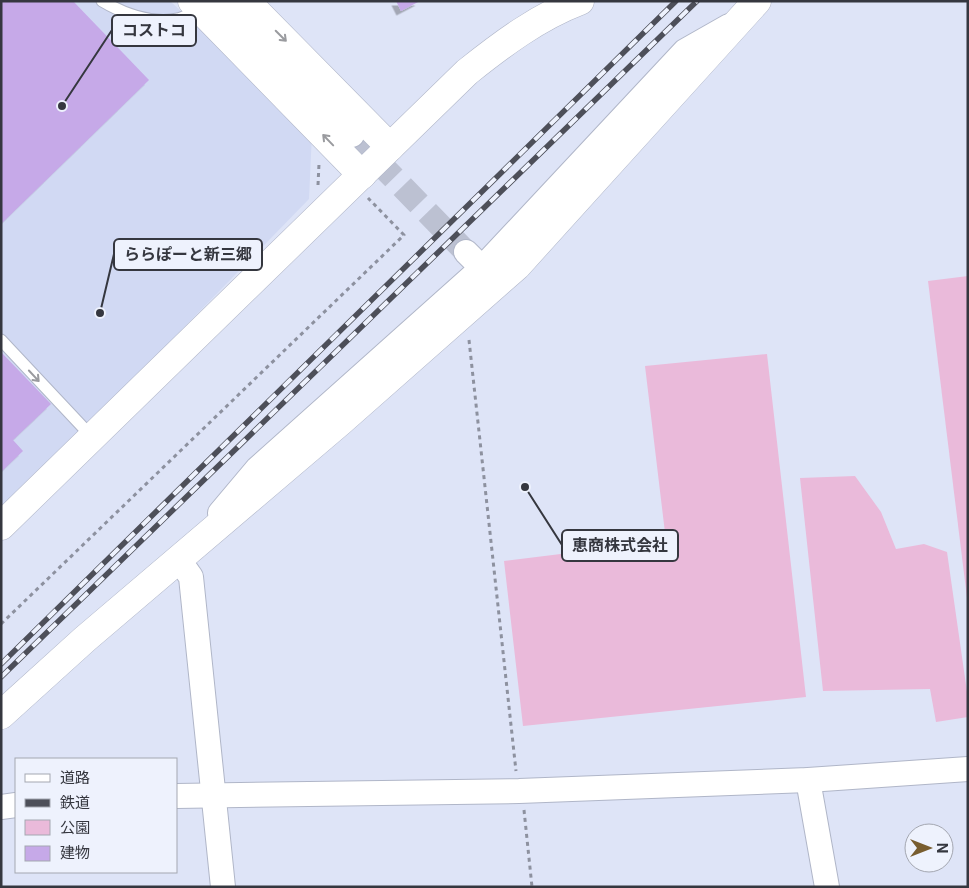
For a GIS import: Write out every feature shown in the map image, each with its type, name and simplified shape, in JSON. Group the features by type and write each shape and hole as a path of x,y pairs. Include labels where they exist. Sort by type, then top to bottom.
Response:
{"street":[{"path":"246,1 390,147"},
{"path":"1,526 468,72 497,48 532,24 580,1"},
{"path":"203,4 352,135"},
{"path":"203,4 358,179"},
{"path":"213,529 219,515 257,469 474,260 685,52 749,10"},
{"path":"1,715 85,639 179,560 517,266 749,10"},
{"path":"179,560 190,577 215,795 223,887"},
{"path":"178,796 520,791 808,780 968,769"},
{"path":"808,780 827,887"},
{"path":"1,807 15,805"}],"lane":[{"path":"102,1 119,11 149,19 178,18 203,4"},
{"path":"1,340 93,438"}],"path":[{"path":"318,189 319,159"},
{"path":"1,624 404,235 358,179"},
{"path":"454,322 468,336 532,887"}],"shaded area":[{"path":"1,1 170,1 312,133 309,199 87,427 1,507"}],"green space":[{"path":"968,276 968,606 928,281"},
{"path":"767,354 806,697 523,726 504,561 666,541 645,366"},
{"path":"855,476 881,512 896,549 924,544 947,552 968,699 968,717 936,722 930,689 823,691 800,478"}],"building":[{"path":"1,1 73,1 149,80 1,224"},
{"path":"396,1 420,1 401,11"},
{"path":"1,352 51,404 13,440 23,451 1,472"}],"tunnel":[{"path":"352,135 466,252"}],"railway":[{"path":"1,664 676,1"},
{"path":"1,677 697,1"}],"place":[{"name":"コストコ","path":"62,106"},
{"name":"ららぽーと新三郷","path":"100,313"},
{"name":"恵商株式会社","path":"525,487"}]}
